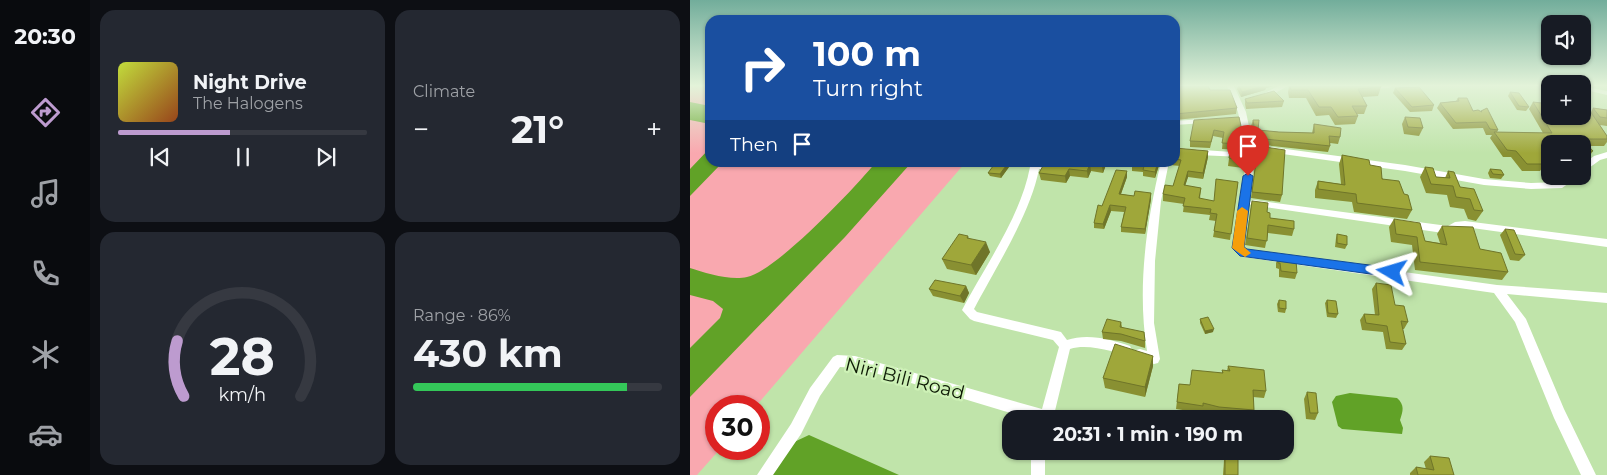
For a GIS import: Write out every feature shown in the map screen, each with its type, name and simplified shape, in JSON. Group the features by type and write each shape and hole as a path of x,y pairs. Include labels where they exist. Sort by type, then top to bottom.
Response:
{"street":[{"path":"1245,108 1244,118 1251,151 1238,248 1244,253 1496,289 1607,298"},
{"path":"1180,123 1201,120 1244,118"},
{"path":"1180,151 1251,151 1336,158 1493,183 1541,184"},
{"path":"1591,163 1607,154"},
{"path":"1034,167 1035,175 1023,201 968,310 974,316 1057,336 1065,346"},
{"path":"1048,410 1065,346 1072,342 1121,348 1154,359 1148,323 1150,261 1156,202 1165,167"},
{"path":"1244,202 1441,229 1450,230 1458,224 1607,243"},
{"path":"1496,289 1520,319 1559,413 1589,475"},
{"name":"Niri Bili Road","path":"764,475 796,429 815,392 837,361 855,362 901,374 1020,410"},
{"path":"1038,460 1038,475"}],"shaded area":[{"path":"690,108 705,108 705,167 962,167 765,395 705,395 705,460 710,460 697,475 690,475"},
{"path":"690,108 705,108 705,123 690,120"},
{"path":"705,153 705,167 718,167 690,196 690,169"},
{"path":"872,167 907,167 845,237 690,397 690,348 720,318 723,309 713,301 690,295 690,268 733,278 747,277 760,272 795,245"},
{"path":"1350,393 1397,398 1403,408 1400,420 1403,428 1402,434 1342,429 1338,426 1332,402 1336,396"},
{"path":"809,435 899,475 769,475 792,443"}],"building":[{"path":"1180,108 1235,108 1180,114"},
{"path":"1332,108 1353,108 1358,116 1338,117"},
{"path":"1444,108 1472,108 1473,111 1478,110 1482,112 1487,108 1498,130 1490,129 1486,122 1456,123"},
{"path":"1593,108 1607,110 1607,118 1600,117"},
{"path":"1591,112 1607,136 1607,139 1591,139 1591,135 1541,135 1541,164 1527,164 1516,151 1507,150 1494,132 1552,133 1547,125 1591,125"},
{"path":"1239,117 1245,144 1222,143 1224,132 1214,130 1211,142 1190,141 1194,120"},
{"path":"1405,117 1420,118 1423,128 1408,127"},
{"path":"1253,120 1259,120 1258,130 1279,132 1314,133 1314,124 1341,128 1340,137 1329,136 1330,146 1256,138"},
{"path":"1258,146 1285,150 1282,195 1252,192"},
{"path":"1180,148 1208,151 1203,173 1188,171 1184,185 1201,188 1199,198 1214,201 1216,179 1238,182 1231,234 1214,231 1217,214 1210,213 1211,209 1183,206 1185,198 1163,194 1165,185 1173,186 1181,160"},
{"path":"1230,151 1245,151 1244,160 1229,158"},
{"path":"1342,155 1369,160 1370,165 1381,167 1382,179 1399,181 1404,194 1408,195 1412,210 1357,203 1356,194 1318,189 1318,181 1345,185"},
{"path":"992,167 1005,167 1000,174 988,173"},
{"path":"1042,167 1089,167 1087,171 1069,169 1065,176 1039,173"},
{"path":"1144,167 1156,167 1155,172 1143,170"},
{"path":"1425,167 1433,168 1436,177 1450,178 1448,171 1454,172 1460,187 1474,189 1483,211 1474,210 1470,199 1456,197 1453,186 1431,184"},
{"path":"1490,169 1501,170 1504,175 1493,174"},
{"path":"1116,170 1127,171 1119,194 1134,196 1135,191 1151,193 1145,229 1121,227 1126,207 1110,205 1103,224 1094,223 1098,205 1102,206"},
{"path":"1252,201 1268,203 1267,212 1270,213 1270,218 1294,221 1294,229 1268,225 1267,241 1247,238"},
{"path":"1394,219 1420,223 1425,241 1447,245 1442,226 1473,227 1480,249 1501,253 1508,272 1420,262 1417,237 1396,234"},
{"path":"1505,229 1514,230 1525,255 1515,254"},
{"path":"959,234 968,236 967,238 986,242 971,265 942,259"},
{"path":"1337,234 1347,236 1347,245 1337,243"},
{"path":"1278,258 1296,260 1297,273 1281,271"},
{"path":"935,280 966,286 960,296 929,289"},
{"path":"1376,283 1391,285 1395,305 1404,306 1408,322 1401,321 1406,344 1390,342 1387,326 1366,323 1364,314 1379,315"},
{"path":"1279,300 1286,301 1286,309 1279,308"},
{"path":"1327,300 1336,301 1338,314 1328,313"},
{"path":"1208,317 1214,329 1205,331 1200,319"},
{"path":"1107,319 1121,322 1120,327 1144,332 1145,341 1121,334 1102,332"},
{"path":"1115,344 1153,356 1145,387 1103,378"},
{"path":"1228,366 1264,370 1266,391 1253,390 1254,410 1219,407 1203,403 1203,406 1177,402 1179,384 1190,385 1192,370 1223,373 1222,370 1230,371"},
{"path":"1307,392 1316,393 1318,413 1310,413"},
{"path":"1430,456 1449,458 1454,475 1418,475 1416,467 1434,470"},
{"path":"1225,460 1238,460 1238,475 1225,475"}],"slow traffic":[{"path":"1242,211 1238,248 1245,253"}],"route":[{"path":"1248,176 1238,248 1244,253 1392,272"}]}
